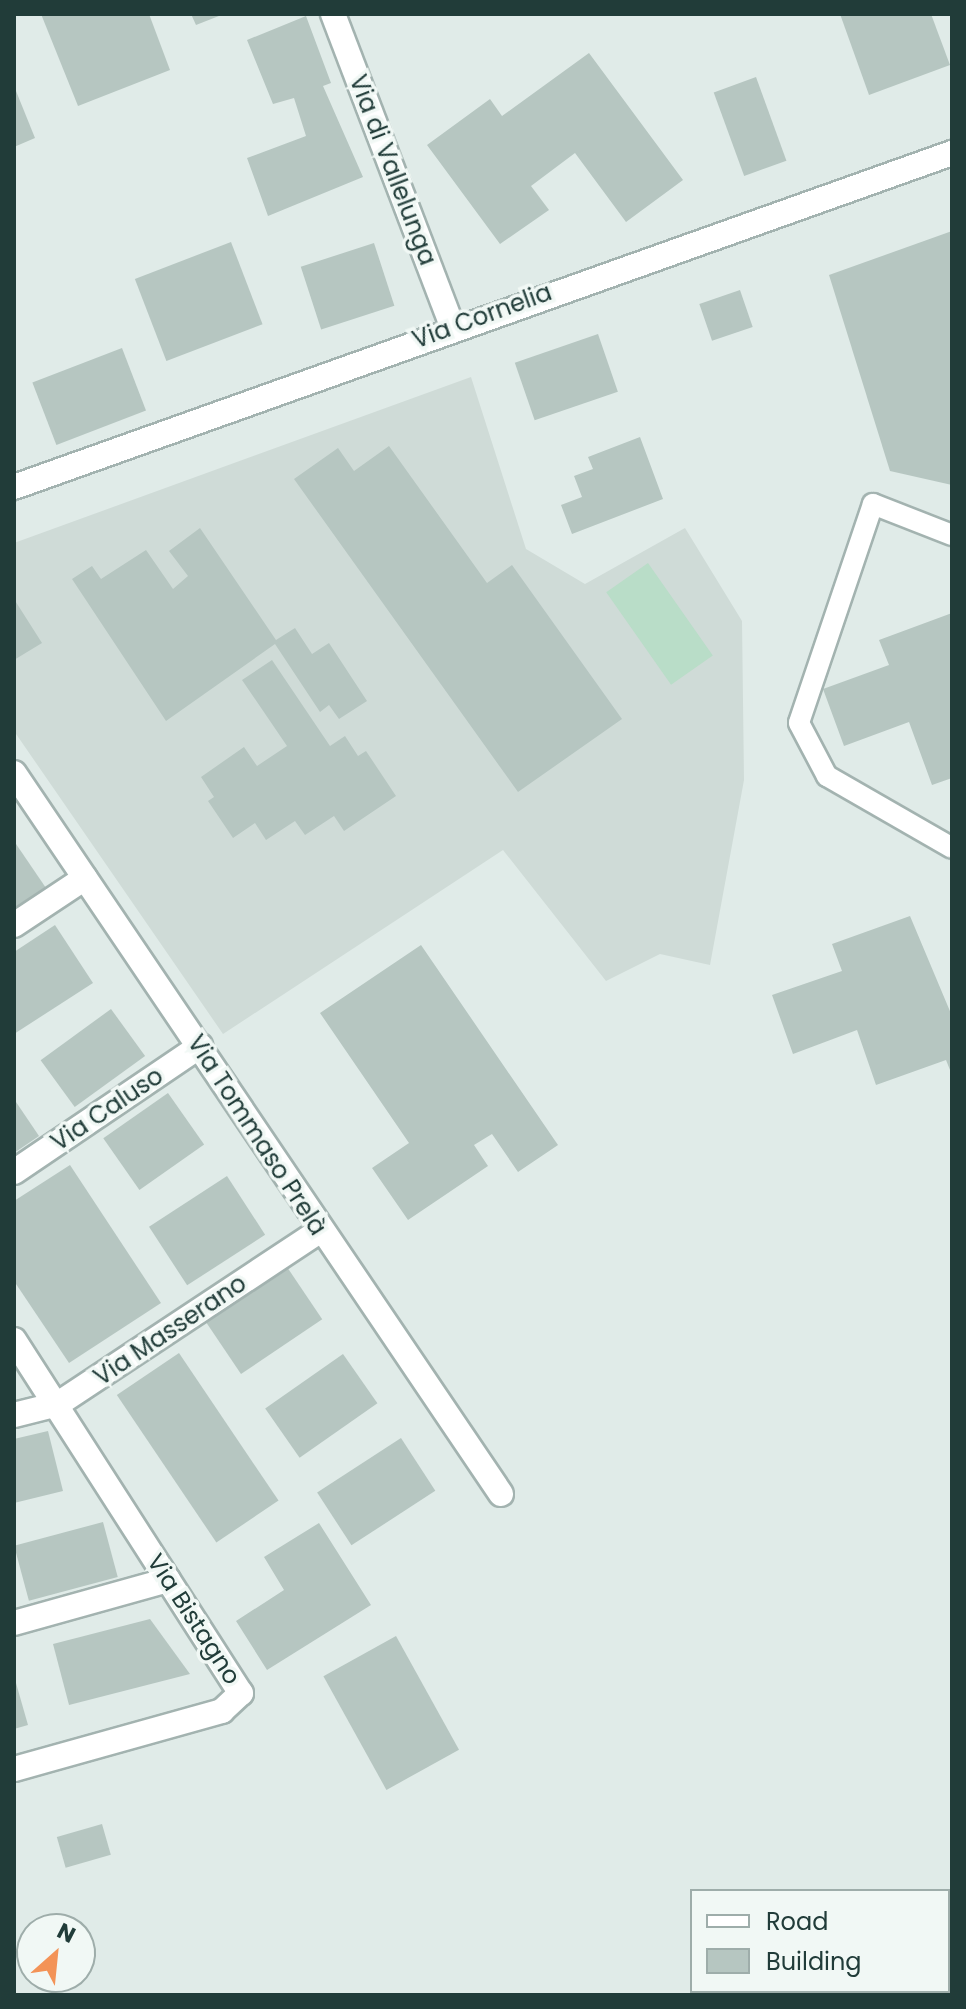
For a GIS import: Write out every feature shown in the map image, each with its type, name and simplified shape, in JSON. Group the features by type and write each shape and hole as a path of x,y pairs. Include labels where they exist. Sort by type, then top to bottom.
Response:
{"street":[{"name":"Via di Vallelunga","path":"333,14 452,326"},
{"name":"Via Cornelia","path":"14,487 452,326 952,153"},
{"name":"Via Tommaso Prelà","path":"14,773 200,1046 319,1231 501,1494"},
{"path":"14,925 85,878"},
{"name":"Via Caluso","path":"14,1172 200,1046"},
{"name":"Via Masserano","path":"14,1415 58,1404 319,1231"},
{"name":"Via Bistagno","path":"14,1340 58,1404 168,1580 239,1684 237,1702 14,1769"},
{"path":"14,1623 168,1580"}],"lane":[{"path":"952,535 873,504 799,723 827,776 952,848"}],"shaded area":[{"path":"471,377 526,549 585,584 685,528 742,621 744,780 710,965 660,954 606,981 503,850 223,1034 14,731 14,543"}],"green space":[{"path":"648,563 713,656 671,685 606,592"},
{"path":"950,1944 952,1995 683,1995 950,1993"}],"building":[{"path":"41,14 149,14 170,70 78,106"},
{"path":"191,14 224,14 196,25"},
{"path":"840,14 931,14 950,65 869,95"},
{"path":"306,16 331,83 323,86 363,177 268,216 247,158 306,136 294,98 273,104 247,40"},
{"path":"589,53 683,180 626,222 575,153 531,186 549,210 500,244 427,145 490,99 502,116"},
{"path":"756,77 786,161 744,176 714,92"},
{"path":"14,86 35,138 14,147"},
{"path":"952,231 952,485 890,471 829,275"},
{"path":"231,242 263,324 166,361 135,279"},
{"path":"374,243 394,306 321,330 301,267"},
{"path":"740,290 753,327 712,341 699,304"},
{"path":"598,334 618,392 535,420 515,363"},
{"path":"122,348 146,411 56,445 32,382"},
{"path":"640,437 663,499 572,534 561,505 582,497 574,476 593,469 588,457"},
{"path":"389,446 487,583 512,565 622,719 518,792 294,479 338,448 354,471"},
{"path":"200,528 276,640 295,628 312,654 329,643 367,701 339,719 329,705 320,712 275,644 166,721 72,579 92,566 101,579 146,550 173,589 188,576 169,551"},
{"path":"14,599 42,643 14,660"},
{"path":"952,613 952,778 932,785 909,722 844,746 823,689 889,665 879,640"},
{"path":"272,660 330,746 345,736 358,756 366,751 396,796 344,831 334,816 305,835 295,821 266,840 255,823 233,838 208,801 214,797 201,777 244,747 257,766 287,746 242,680"},
{"path":"14,841 46,888 14,910"},
{"path":"910,916 952,1016 952,1075 946,1060 876,1085 857,1030 793,1054 772,995 842,971 832,944"},
{"path":"55,925 93,983 14,1034 14,952"},
{"path":"421,945 558,1145 518,1172 492,1134 474,1145 488,1166 408,1220 372,1168 409,1143 320,1013"},
{"path":"111,1009 145,1056 75,1107 41,1060"},
{"path":"168,1093 204,1145 139,1190 103,1138"},
{"path":"14,1099 39,1136 14,1153"},
{"path":"70,1165 161,1303 69,1363 14,1281 14,1201"},
{"path":"227,1176 265,1235 187,1285 149,1227"},
{"path":"287,1267 322,1319 241,1374 206,1322"},
{"path":"179,1353 279,1501 216,1543 117,1395"},
{"path":"343,1354 377,1403 300,1458 265,1408"},
{"path":"48,1431 63,1491 14,1503 14,1439"},
{"path":"401,1438 435,1491 351,1545 317,1492"},
{"path":"103,1522 118,1577 29,1601 14,1546"},
{"path":"319,1523 371,1605 267,1670 236,1621 284,1590 264,1557"},
{"path":"150,1619 190,1674 69,1705 53,1644"},
{"path":"396,1636 459,1750 386,1790 323,1676"},
{"path":"14,1676 28,1725 14,1729"},
{"path":"102,1824 111,1855 66,1868 57,1837"}]}
